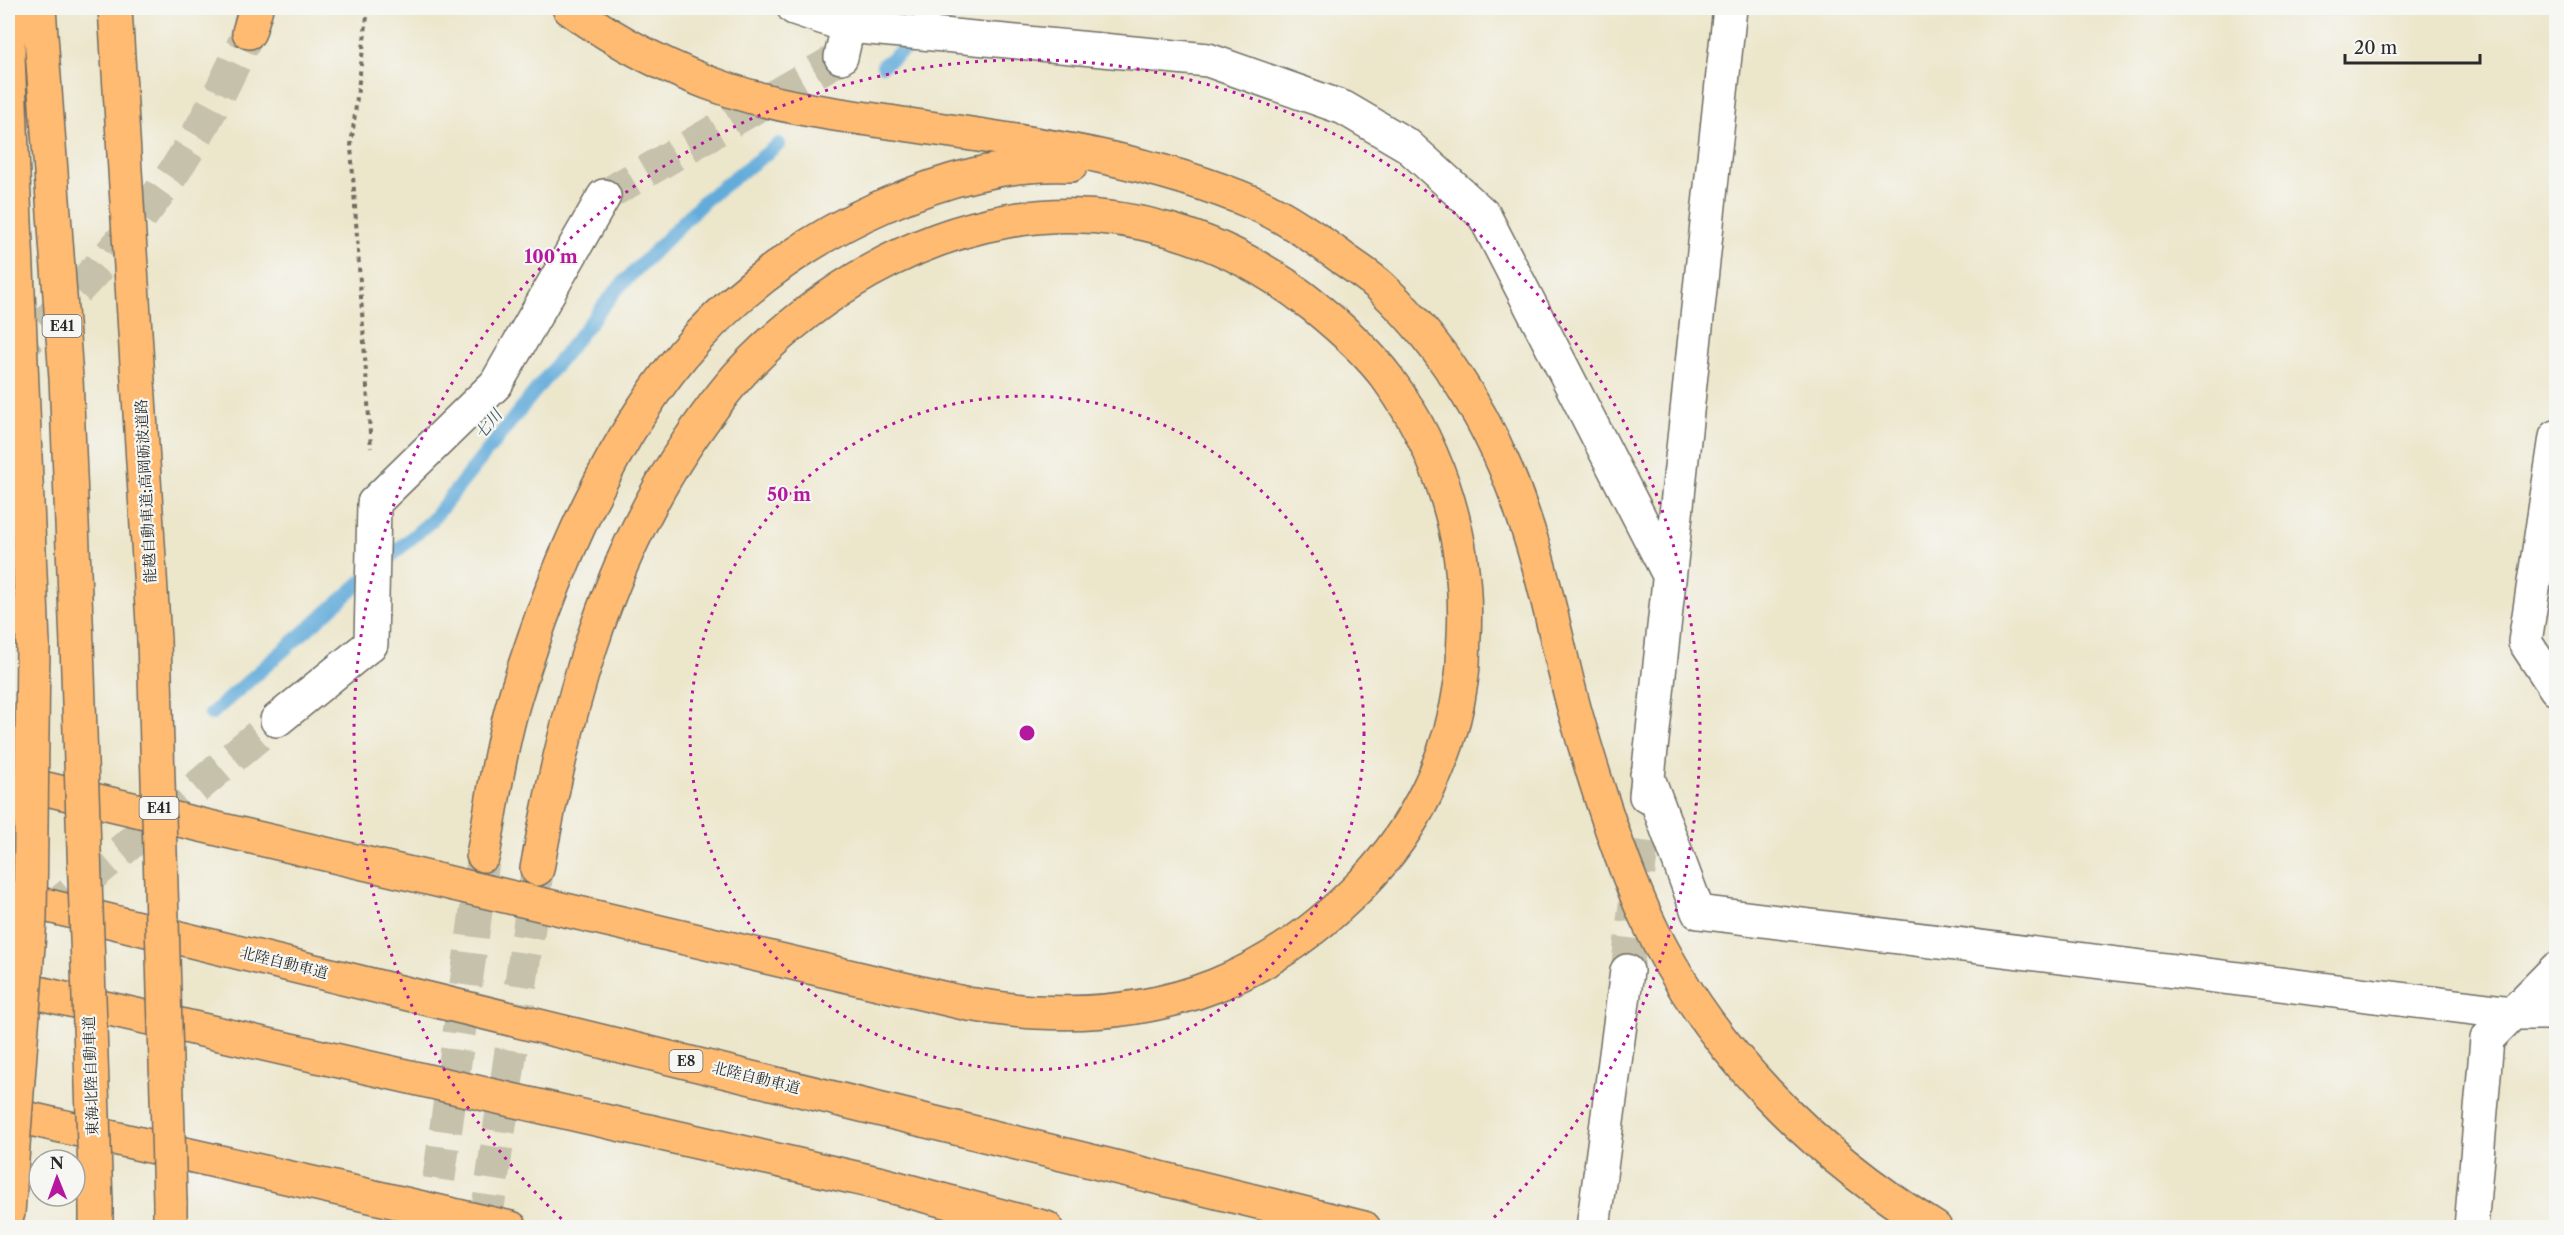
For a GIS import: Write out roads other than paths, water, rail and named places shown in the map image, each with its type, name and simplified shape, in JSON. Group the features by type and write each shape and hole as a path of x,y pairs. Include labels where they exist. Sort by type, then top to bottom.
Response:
{"highway":[{"path":"9,8 8,57 33,644 30,919 9,1199"},
{"name":"東海北陸自動車道","path":"39,8 66,378 96,1215"},
{"name":"能越自動車道;高岡砺波道路","path":"115,8 154,640 170,1214"},
{"path":"569,8 598,28 661,63 730,90 806,110 1041,146 1127,162 1197,182 1260,206 1323,244 1380,286 1435,348 1465,391 1497,448 1524,515 1599,795 1648,921 1682,982 1727,1047 1777,1102 1828,1152 1890,1200 1935,1227"},
{"path":"483,855 498,771 516,695 571,545 609,466 648,401 706,330 752,286 807,246 862,215 926,187 988,170 1054,164 1122,167 1197,182"},
{"path":"8,780 968,1004 1032,1012 1094,1013 1160,1004 1219,986 1279,954 1325,920 1380,866 1418,811 1446,750 1461,683 1465,618 1460,546 1447,493 1422,435 1388,379 1346,332 1294,290 1242,257 1185,234 1122,219 1066,216 1011,220 955,233 897,256 843,287 750,363 708,413 667,473 634,534 601,613 554,776 537,869"},
{"name":"北陸自動車道","path":"8,896 1364,1227"},
{"path":"8,986 867,1180 1046,1227"},
{"path":"8,1114 511,1227"}],"street":[{"path":"794,8 848,26 1208,60 1344,108 1407,145 1484,215 1668,575"},
{"path":"1644,830 1647,775 1730,8"},
{"path":"841,57 848,26"},
{"path":"277,720 371,644 374,503 496,384 604,196"},
{"path":"2556,437 2525,642 2556,689"},
{"path":"1647,775 1698,912 2513,1013 2556,1013"},
{"path":"2471,1227 2487,1039 2556,969"},
{"path":"1593,1227 1627,971"}],"waterway":[{"name":"七川","path":"883,65 960,8"},
{"name":"七川","path":"211,714 432,520 616,290 705,200 779,144"}],"tunnel":[{"path":"8,360 97,269 158,195 197,136 249,32"},
{"path":"604,196 841,57"},
{"path":"8,946 277,720"},
{"path":"1627,971 1644,830"},
{"path":"432,1228 483,861"},
{"path":"485,1228 537,873"}]}
